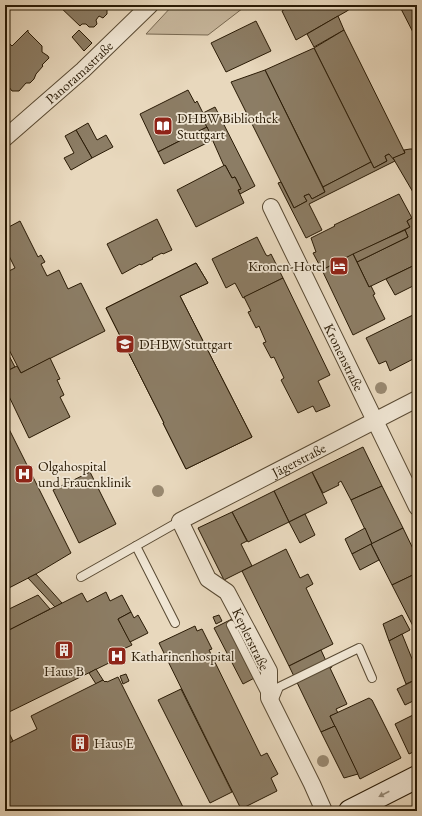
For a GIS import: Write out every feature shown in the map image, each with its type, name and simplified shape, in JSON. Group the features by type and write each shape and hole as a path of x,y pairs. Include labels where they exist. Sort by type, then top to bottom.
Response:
{"main road":[{"path":"350,811 417,778"}],"street":[{"name":"Panoramastraße","path":"5,138 83,70 150,5"},
{"name":"Kronenstraße","path":"271,207 417,507"},
{"name":"Jägerstraße","path":"180,521 417,399"},
{"name":"Keplerstraße","path":"180,521 208,579 227,592 269,671 270,702 312,784 324,811"}],"lane":[{"path":"81,577 180,521"},
{"path":"136,546 175,623"},
{"path":"231,625 270,702"},
{"path":"270,702 279,687 359,648 372,678"}],"shaded area":[{"path":"173,5 247,5 208,35 146,34"}],"building":[{"path":"58,5 104,5 107,10 107,14 103,18 99,16 96,20 97,24 94,27 89,27 86,24 82,24 80,26"},
{"path":"292,5 355,5 296,40 282,11"},
{"path":"399,5 417,5 417,40"},
{"path":"338,16 344,30 314,47 307,34"},
{"path":"256,21 271,51 226,72 211,43"},
{"path":"28,30 28,32 42,46 42,52 49,58 42,65 43,66 30,83 26,83 19,91 12,91 5,82 5,68 9,64 5,60 5,41 6,40 12,46"},
{"path":"79,30 92,43 84,51 72,37"},
{"path":"344,30 405,153 392,159 389,154 385,156 387,161 374,168 314,48"},
{"path":"314,48 371,162 323,187 265,70"},
{"path":"265,70 325,192 312,199 309,194 304,196 307,201 294,208 231,82"},
{"path":"188,90 195,103 197,101 203,113 201,114 207,127 158,152 140,114"},
{"path":"215,107 255,186 240,194 238,190 241,189 235,177 232,178 225,165 224,166 201,114"},
{"path":"88,123 97,140 106,135 113,147 92,158 76,130"},
{"path":"207,127 213,140 164,164 158,152"},
{"path":"76,130 92,158 71,170 64,158 74,153 65,136"},
{"path":"417,149 417,199 393,158 405,153 404,150"},
{"path":"389,154 395,161 309,204 322,230 306,238 278,183 281,182 294,208 307,201 304,196 309,194 312,199 325,192 323,187 371,162 374,168 387,161 385,156"},
{"path":"225,165 232,178 235,177 241,189 238,190 244,203 196,227 177,190"},
{"path":"399,194 412,218 407,221 410,227 322,270 313,253 316,252 311,238 335,226 334,225"},
{"path":"415,218 417,221 417,264 369,287 357,262 408,237 405,230 410,227 407,221"},
{"path":"157,219 172,250 163,254 162,253 122,274 107,244"},
{"path":"20,221 38,257 41,255 45,262 41,264 47,276 59,270 68,289 81,283 105,331 21,373 5,342 5,273 15,268 7,252 5,253 5,229"},
{"path":"405,230 408,237 357,262 353,254"},
{"path":"257,237 266,255 268,256 271,254 283,278 243,298 235,283 226,288 212,259"},
{"path":"353,254 369,287 371,286 375,294 373,295 385,319 353,335 322,270"},
{"path":"196,263 208,283 180,296 252,437 186,469 106,308","holes":["193,389 200,402 183,410 177,398"]},
{"path":"196,263 208,283 180,296 252,437 186,469 106,308"},
{"path":"417,264 417,284 395,295 386,279"},
{"path":"283,278 330,375 318,381 330,406 316,412 313,406 298,413 281,380 284,378 274,357 271,358 263,343 266,342 259,326 256,328 248,312 251,311 244,297"},
{"path":"417,313 417,357 390,371 386,361 379,364 366,338"},
{"path":"5,348 15,367 5,372"},
{"path":"50,358 60,379 57,380 64,395 60,397 70,417 29,438 5,388 5,372 17,366 21,373"},
{"name":"Olgahospital und Frauenklinik","path":"5,421 71,553 36,574 5,590"},
{"path":"363,447 382,486 351,500 341,481 338,483 339,485 323,493 312,472"},
{"path":"90,472 116,524 79,543 53,490"},
{"path":"312,472 327,503 289,522 274,491"},
{"path":"382,486 403,528 372,544 351,500"},
{"path":"274,491 289,522 248,542 232,512"},
{"path":"232,512 247,541 241,544 252,566 224,580 198,528"},
{"path":"305,514 315,535 300,543 289,522"},
{"path":"365,528 372,544 352,554 345,539"},
{"path":"403,528 417,557 417,573 392,585 371,544"},
{"path":"371,544 379,560 360,570 352,554"},
{"path":"286,549 300,578 308,574 313,584 306,588 333,644 289,666 242,571"},
{"path":"417,573 417,626 414,628 392,585"},
{"path":"36,574 62,603 55,607 28,578"},
{"name":"Haus B","path":"106,592 110,601 122,595 131,612 118,619 132,645 113,654 115,660 5,714 5,632 82,593 87,602"},
{"path":"38,595 50,609 5,632 5,611"},
{"path":"131,612 134,618 138,615 148,633 130,642 118,619"},
{"path":"219,615 222,621 216,624 213,617"},
{"path":"402,615 410,630 389,641 383,624"},
{"path":"234,618 262,674 243,684 214,628"},
{"path":"195,626 197,631 202,629 212,649 209,650 261,756 267,753 278,774 271,778 277,791 241,809 159,643"},
{"path":"402,634 417,671 417,679 406,684 389,641"},
{"path":"321,650 326,661 329,660 332,667 330,668 347,704 336,709 338,713 330,716 335,726 321,732 289,666"},
{"path":"96,669 103,680 96,684 89,673"},
{"path":"126,674 129,681 123,684 120,676"},
{"name":"Haus E","path":"118,677 185,811 5,811 5,745 37,729 31,716 103,680 107,682"},
{"path":"415,680 417,683 417,699 405,705 397,689"},
{"path":"181,689 232,792 210,803 158,700"},
{"path":"369,698 372,700 401,758 360,779 330,716"},
{"path":"417,713 417,750 409,754 395,724"},
{"path":"5,725 13,741 5,745"},
{"path":"335,726 358,774 344,778 321,732"}],"place":[{"name":"DHBW Bibliothek Stuttgart","path":"163,126"},
{"name":"Kronen-Hotel","path":"339,266"},
{"name":"DHBW Stuttgart","path":"125,344"},
{"name":"Olgahospital und Frauenklinik","path":"24,474"},
{"name":"Haus B","path":"64,650"},
{"name":"Katharinenhospital","path":"117,656"},
{"name":"Haus E","path":"80,743"}]}
